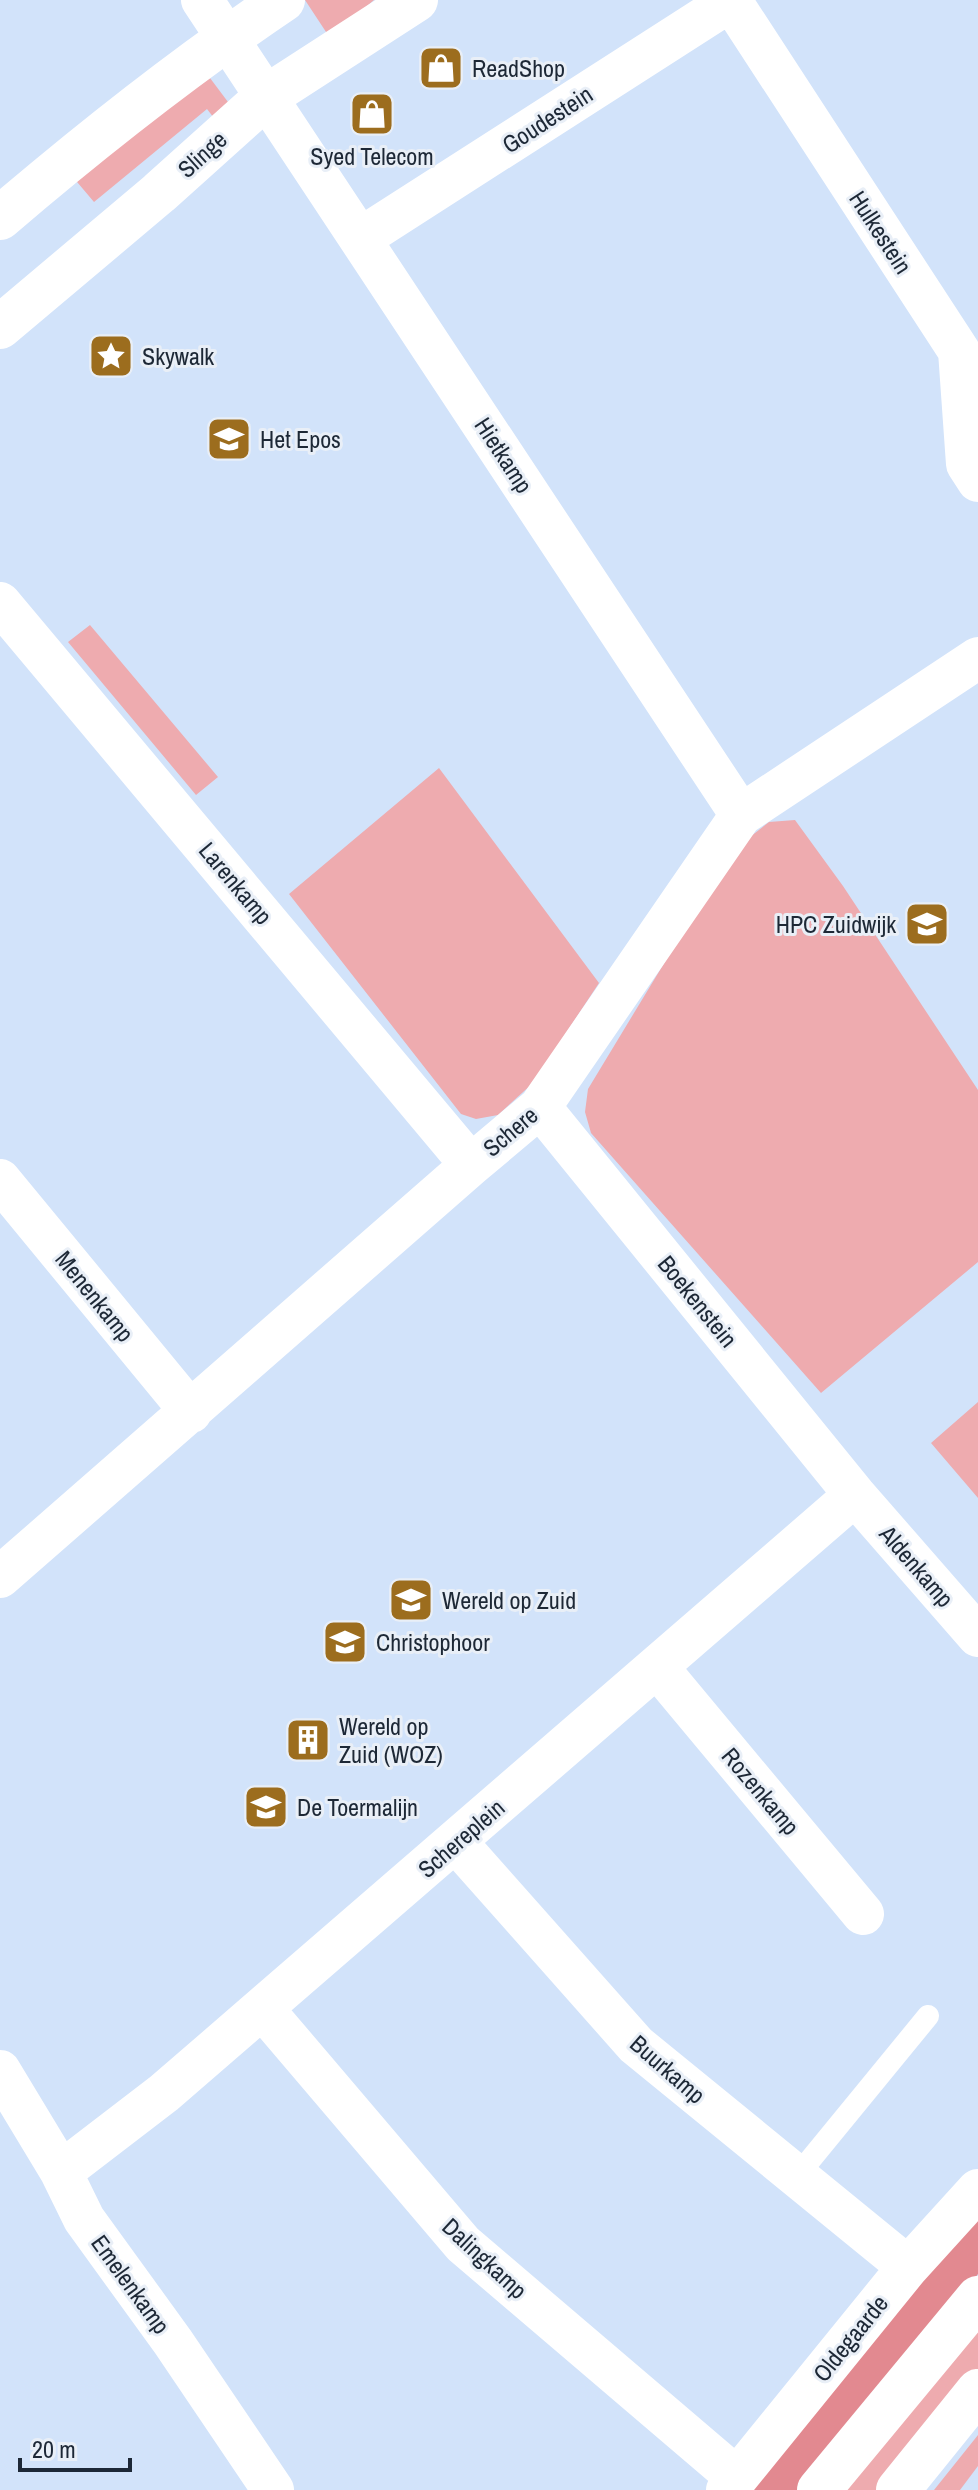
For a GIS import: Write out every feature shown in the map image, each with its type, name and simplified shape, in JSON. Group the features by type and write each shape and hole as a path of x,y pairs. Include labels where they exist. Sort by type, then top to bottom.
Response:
{"main road":[{"path":"0,218 226,38 283,0"},
{"name":"Slinge","path":"0,327 159,193 266,97 416,0"},
{"path":"819,2490 978,2298"},
{"path":"898,2490 978,2391"}],"street":[{"name":"Hietkamp","path":"202,0 741,815"},
{"name":"Goudestein","path":"361,238 731,0"},
{"name":"Hulkestein","path":"731,0 959,351 967,464 978,481"},
{"name":"Larenkamp","path":"7,626 471,1165"},
{"name":"Schere","path":"0,1577 540,1107 741,815 978,658"},
{"name":"Boekenstein","path":"540,1107 855,1495"},
{"name":"Menenkamp","path":"0,1180 191,1412"},
{"name":"Aldenkamp","path":"855,1495 978,1636"},
{"name":"Schereplein","path":"61,2172 164,2093 263,2009 855,1495"},
{"name":"Rozenkamp","path":"658,1668 863,1914"},
{"name":"Buurkamp","path":"456,1842 636,2045 908,2267"},
{"name":"Dalingkamp","path":"263,2009 463,2244 732,2484"},
{"name":"Emelenkamp","path":"0,2071 61,2172 84,2219 264,2485"},
{"name":"Oldegaarde","path":"732,2484 908,2267 978,2190"}],"lane":[{"path":"797,2176 928,2016"}],"shaded area":[{"path":"305,0 374,0 330,38"},
{"path":"210,78 228,102 217,122 207,109 94,202 72,176"},
{"path":"90,625 218,777 196,795 68,642"},
{"path":"439,768 599,983 533,1083 498,1115 476,1119 461,1114 289,894"},
{"path":"795,820 843,886 978,1090 978,1262 821,1393 591,1133 585,1112 588,1089 732,851 769,822"},
{"path":"978,1402 978,1498 931,1443"},
{"path":"978,2213 978,2274 806,2490 747,2490"},
{"path":"978,2313 978,2371 885,2490 836,2490"},
{"path":"978,2435 978,2466 960,2490 934,2490"}],"place":[{"name":"ReadShop","path":"441,68"},
{"name":"Syed Telecom","path":"372,114"},
{"name":"Skywalk","path":"111,356"},
{"name":"Het Epos","path":"229,439"},
{"name":"HPC Zuidwijk","path":"927,924"},
{"name":"Wereld op Zuid","path":"411,1600"},
{"name":"Christophoor","path":"345,1642"},
{"name":"Wereld op Zuid (WOZ)","path":"308,1740"},
{"name":"De Toermalijn","path":"266,1807"}]}
